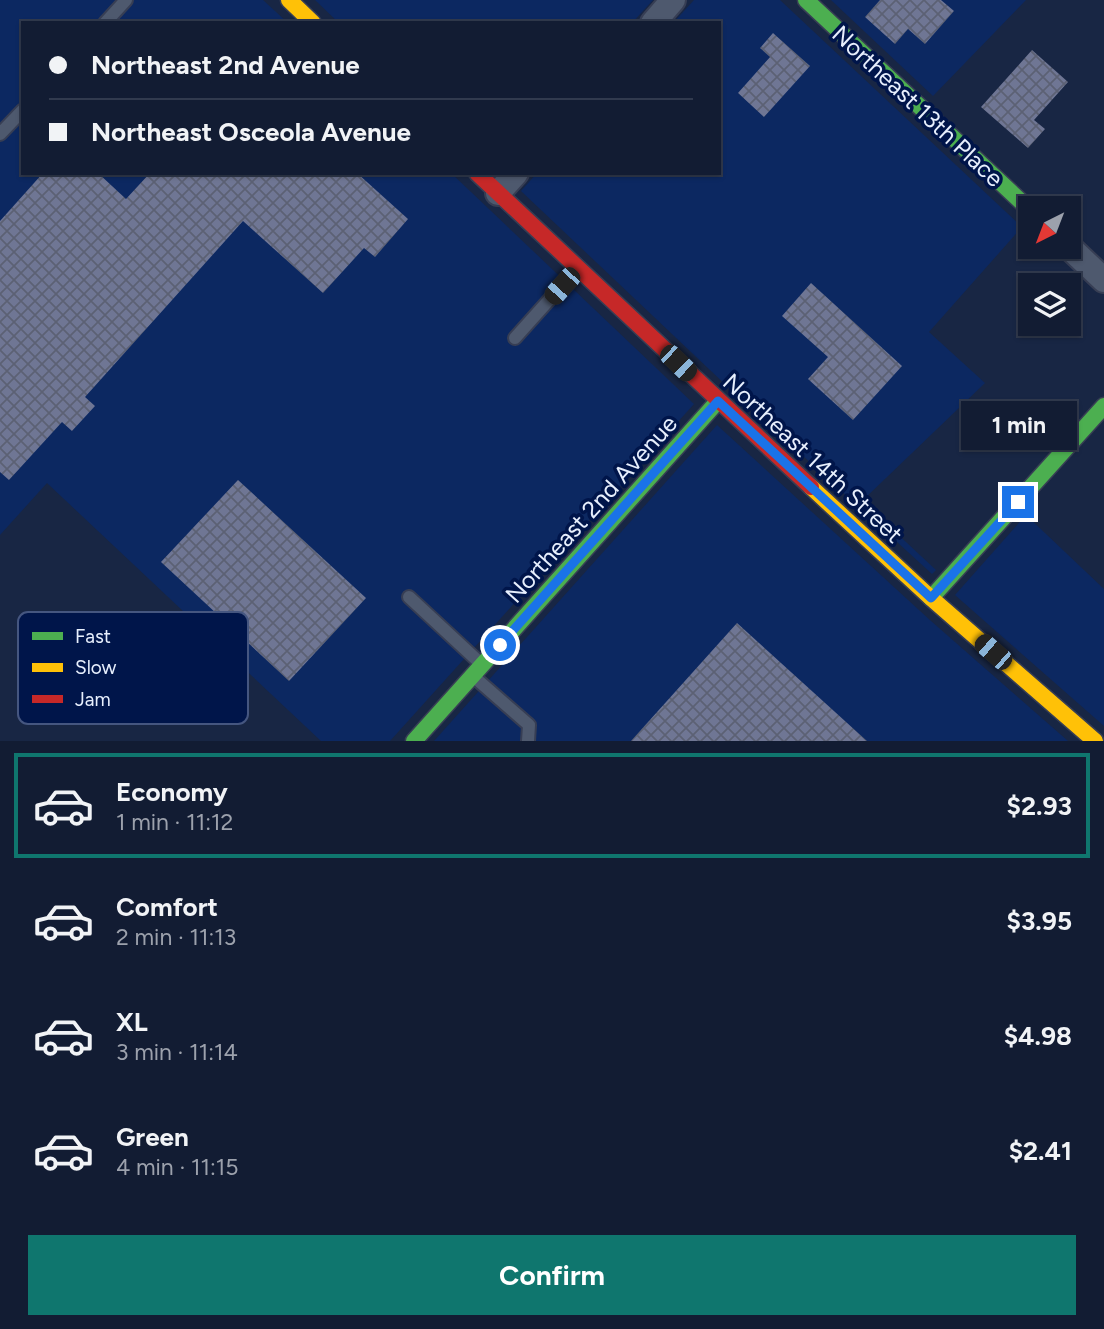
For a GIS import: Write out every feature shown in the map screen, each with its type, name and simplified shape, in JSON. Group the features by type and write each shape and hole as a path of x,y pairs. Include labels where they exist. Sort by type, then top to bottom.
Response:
{"street":[{"path":"289,0 311,21"},
{"path":"655,21 673,0"},
{"name":"Northeast 13th Place","path":"806,0 1018,199"},
{"name":"Northeast 14th Street","path":"479,175 931,598 1095,741"},
{"path":"498,193 514,175"},
{"path":"1082,259 1104,280"},
{"name":"Northeast 2nd Avenue","path":"414,741 718,401"},
{"path":"931,598 1104,405"}],"lane":[{"path":"106,21 126,0"},
{"path":"0,134 21,112"},
{"path":"515,338 578,268"},
{"path":"409,597 529,725 528,741"}],"shaded area":[{"path":"0,0 263,0 286,21 21,21 21,175 453,175 694,404 390,741 321,741 248,672 248,612 184,612 47,483 0,535"},
{"path":"315,0 653,0 634,21 337,21"},
{"path":"694,0 780,0 1018,223 1018,232 929,332 985,383 862,501 936,570 932,574 729,388 521,191 535,175 721,175 721,21 675,21"},
{"path":"831,0 1026,0 933,96"},
{"path":"717,425 931,621 1068,741 434,741"},
{"path":"1026,515 1104,589 1104,726 955,595"}],"building":[{"path":"880,0 941,0 954,11 925,44 908,29 895,44 865,17"},
{"path":"773,33 810,66 764,117 738,93 770,57 760,48"},
{"path":"1032,50 1068,82 1034,120 1045,129 1028,148 981,107"},
{"path":"41,175 100,175 126,199 148,175 359,175 408,219 375,257 364,248 323,293 243,221 85,397 95,406 72,431 62,422 9,480 0,472 0,221"},
{"path":"811,283 902,366 853,420 808,379 828,357 782,316"},
{"path":"238,480 366,598 289,681 248,643 248,612 215,612 161,562"},
{"path":"737,623 867,741 631,741"}],"traffic: fast":[{"path":"806,0 1018,199"},
{"path":"414,741 718,401"},
{"path":"931,598 1104,406"}],"traffic: slow":[{"path":"289,0 311,21"},
{"path":"811,487 931,598 1095,741"}],"traffic: jam":[{"path":"479,175 811,487"}],"route":[{"path":"500,645 718,401 931,598 1018,502"}]}
